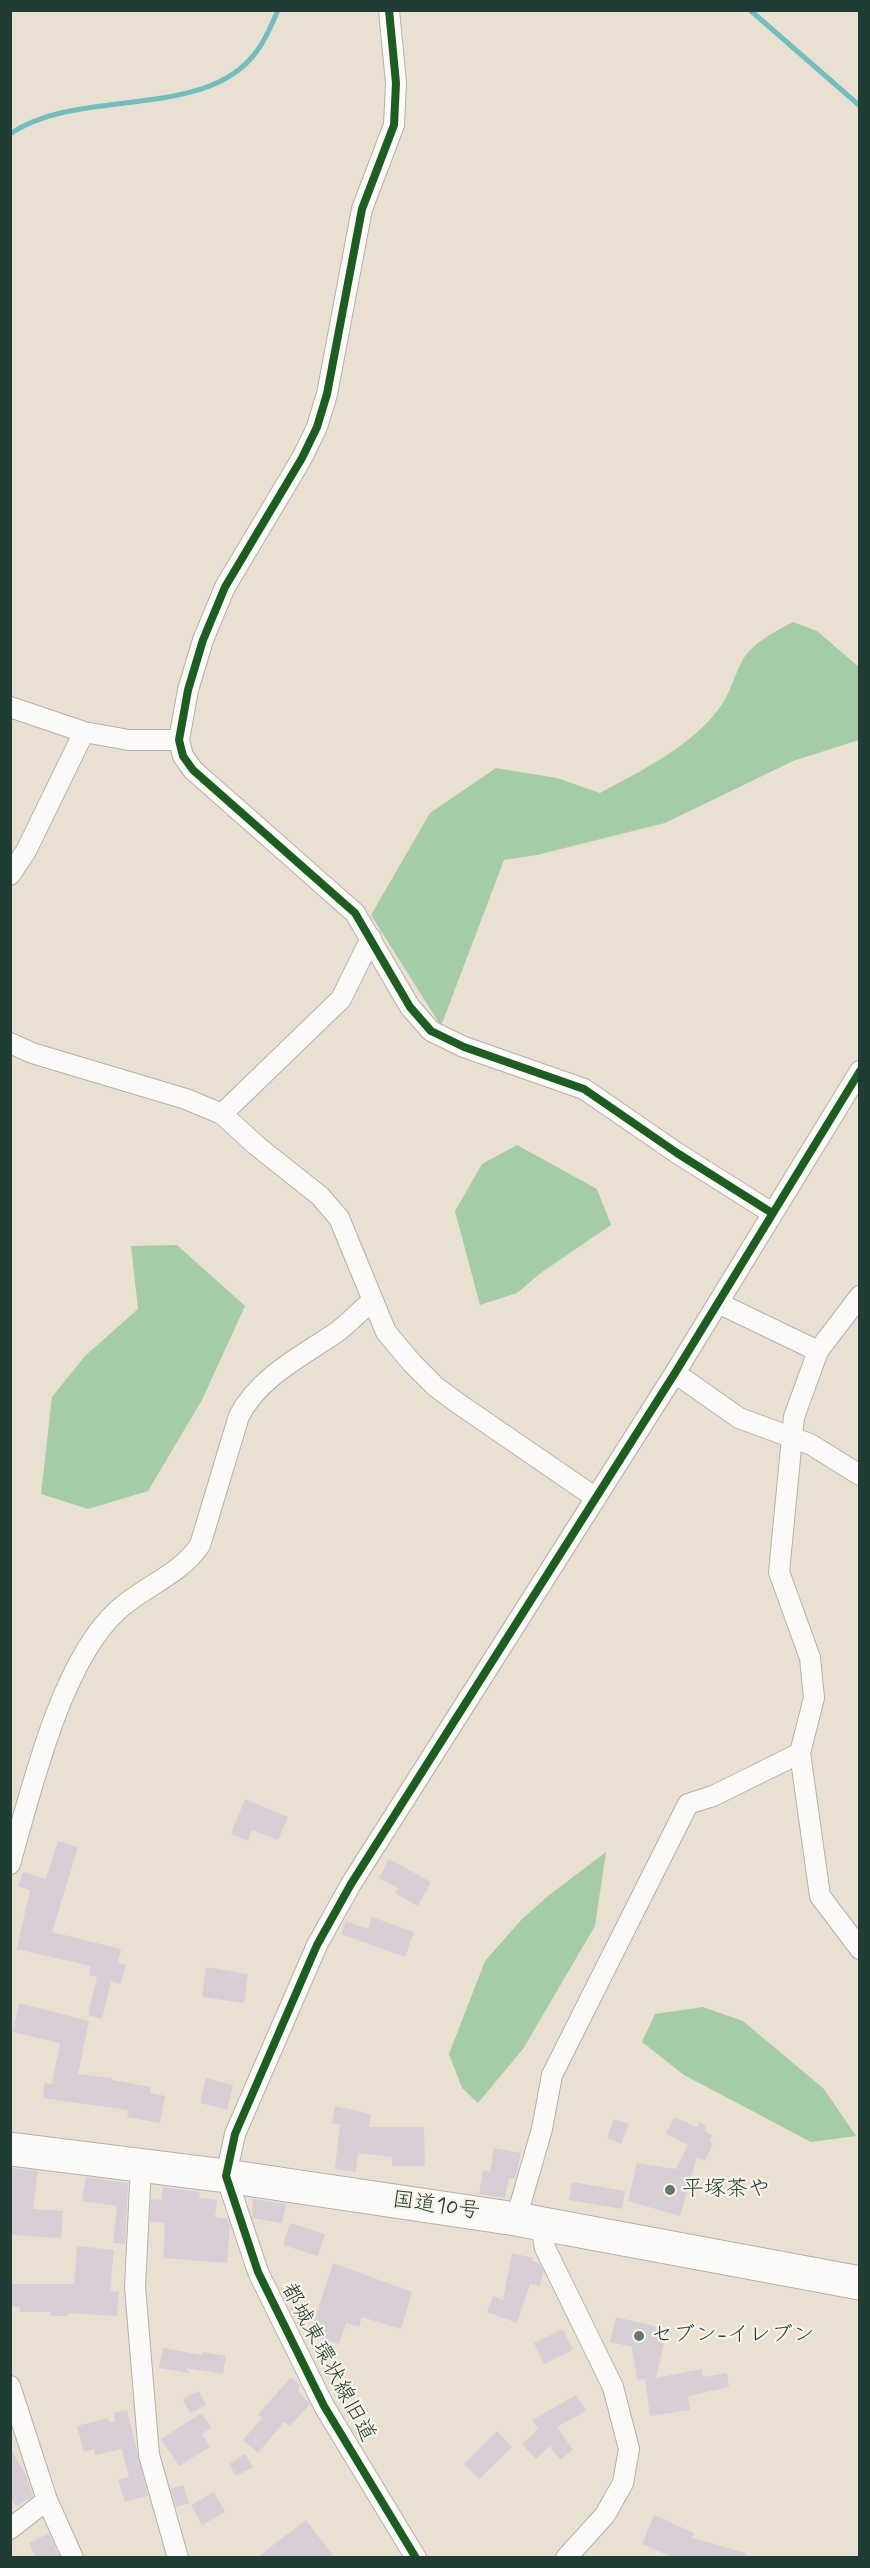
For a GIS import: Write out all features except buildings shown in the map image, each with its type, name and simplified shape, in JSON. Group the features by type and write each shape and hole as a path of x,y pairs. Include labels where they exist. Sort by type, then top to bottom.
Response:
{"highway":[{"name":"国道10号","path":"10,2149 225,2176 529,2222 860,2283"}],"street":[{"path":"389,10 396,83 394,125 362,209 327,394 317,427 302,458 225,587 188,690 179,740 183,756 193,770 355,913 410,1006 432,1030 464,1047 584,1089 677,1153 772,1213"},
{"path":"10,707 84,732 129,740 179,740"},
{"path":"10,875 27,851 84,732"},
{"path":"222,1114 335,1006 371,938"},
{"path":"10,1043 32,1053 186,1099 222,1114 257,1146 320,1196 339,1218 386,1332 436,1387 596,1498"},
{"path":"225,2176 235,2134 317,1945 351,1884 675,1373 860,1071"},
{"path":"860,1296 818,1351 794,1417 779,1572 811,1668 814,1698 800,1753 820,1896 860,1950"},
{"path":"10,1864 37,1769 59,1708 93,1639 118,1610 192,1558 200,1545 239,1416 248,1399 268,1379 339,1330 372,1301"},
{"path":"718,1304 818,1351"},
{"path":"675,1373 739,1418 810,1444 860,1475"},
{"path":"566,2558 605,2515 623,2483 629,2449 613,2387 545,2248 529,2222 552,2074 688,1803 713,1796 800,1753"},
{"path":"141,2166 135,2287 149,2455 178,2558"},
{"name":"都城東環状線旧道","path":"225,2176 258,2272 324,2406 416,2558"},
{"path":"10,2386 47,2500 73,2558"},
{"path":"10,2529 47,2500"}],"green space":[{"path":"793,622 817,631 859,667 859,740 793,761 665,823 537,855 504,860 441,1026 371,915 430,813 496,768 557,778 600,793 665,756 696,734 723,702 746,655 765,638"},
{"path":"517,1145 597,1189 611,1225 542,1272 517,1293 480,1305 455,1211 482,1164"},
{"path":"177,1245 245,1306 202,1400 148,1491 88,1509 41,1494 52,1397 85,1356 138,1309 131,1246"},
{"path":"606,1852 595,1926 523,2049 478,2103 462,2088 449,2054 485,1961 522,1919"},
{"path":"703,2007 743,2021 824,2089 856,2136 811,2142 684,2075 642,2042 655,2014"}],"waterway":[{"path":"10,134 38,120 71,111 175,96 207,87 235,73 257,51 278,10"},
{"path":"750,10 860,106"}],"cycle path":[{"path":"389,10 396,83 394,125 362,209 327,394 317,427 302,458 225,587 203,640 188,690 179,740 183,756 193,770 355,913 410,1007 431,1031 464,1047 584,1089 677,1153 772,1213"},
{"path":"416,2558 324,2406 258,2272 226,2176 235,2134 317,1945 351,1884 675,1373 860,1071"}],"place":[{"name":"平塚茶や","path":"670,2190"},
{"name":"セブン-イレブン","path":"639,2336"}]}
